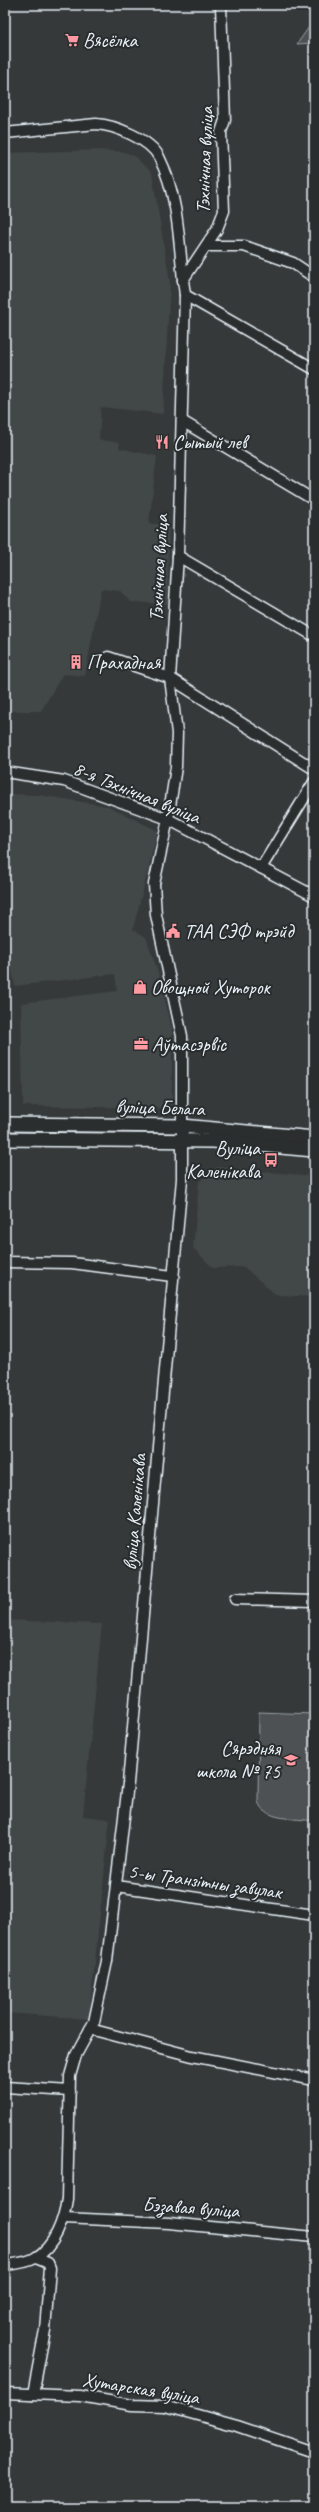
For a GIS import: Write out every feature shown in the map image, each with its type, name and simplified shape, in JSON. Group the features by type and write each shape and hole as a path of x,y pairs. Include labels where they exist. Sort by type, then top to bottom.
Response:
{"street":[{"name":"Тэхнічная вуліца","path":"182,1140 182,1036 156,915 154,884 168,818 176,767 177,733 170,678 178,556 185,295 183,280 206,246 224,211 220,132 225,120 221,5"},
{"path":"5,133 110,125 140,139 159,155 174,199 183,280"},
{"path":"206,246 244,246 293,263 314,277"},
{"path":"185,295 314,369"},
{"path":"182,422 314,500"},
{"path":"178,556 314,636"},
{"path":"108,657 170,678 314,769"},
{"name":"8-я Тэхнічная вуліца","path":"5,772 64,781 168,818 314,896"},
{"path":"262,868 314,782"},
{"name":"вуліца Белага","path":"5,1124 182,1126 314,1138"},
{"name":"вуліца Белага","path":"5,1138 182,1140 314,1150"},
{"name":"вуліца Каленікава","path":"116,1886 146,1596 172,1276 182,1179 182,1140"},
{"path":"5,1262 72,1263 172,1276"},
{"path":"235,1599 314,1600"},
{"name":"5-ы Транзітны завулак","path":"36,2258 51,2243 64,2218 67,2199 70,2091 74,2060 90,2029 107,1961 116,1886 314,1915"},
{"path":"90,2029 192,2056 314,2080"},
{"path":"5,2087 70,2091"},
{"name":"Бэзавая вуліца","path":"64,2218 169,2223 314,2238"},
{"path":"5,2265 36,2258 48,2263 50,2268 45,2330 33,2394"},
{"name":"Хутарская вуліца","path":"5,2393 80,2396 132,2405 165,2406 237,2426 314,2452"}],"shaded area":[{"path":"314,20 314,43 297,44"},
{"path":"99,150 124,152 133,155 152,173 170,282 163,414 101,407 99,440 120,442 119,448 157,456 149,524 169,524 168,604 130,602 120,591 101,589 85,676 63,674 41,711 5,711 5,153"},
{"path":"5,790 12,794 39,795 108,806 158,831 133,929 146,937 159,975 172,1029 172,1105 167,1108 23,1106 21,1003 117,991 115,974 15,986 11,966 5,968"},
{"path":"217,1167 314,1176 314,1297 276,1295 244,1267 213,1268 193,1248 199,1182"},
{"path":"5,1620 102,1624 83,1816 110,1819 89,2019 5,2013"},
{"name":"Сярэдняя школа № 75","path":"259,1712 314,1714 314,1821 290,1819 273,1815 266,1812 261,1807 258,1801"}],"place":[{"name":"Вясёлка","path":"72,40"},
{"name":"Сытый лев","path":"162,442"},
{"name":"Прахадная","path":"76,662"},
{"name":"ТАА СЭФ трэйд","path":"173,931"},
{"name":"Овощной Хуторок","path":"140,987"},
{"name":"Аўтасэрвіс","path":"141,1044"},
{"name":"Вуліца Каленікава","path":"271,1160"},
{"name":"Сярэдняя школа № 75","path":"291,1760"}]}
